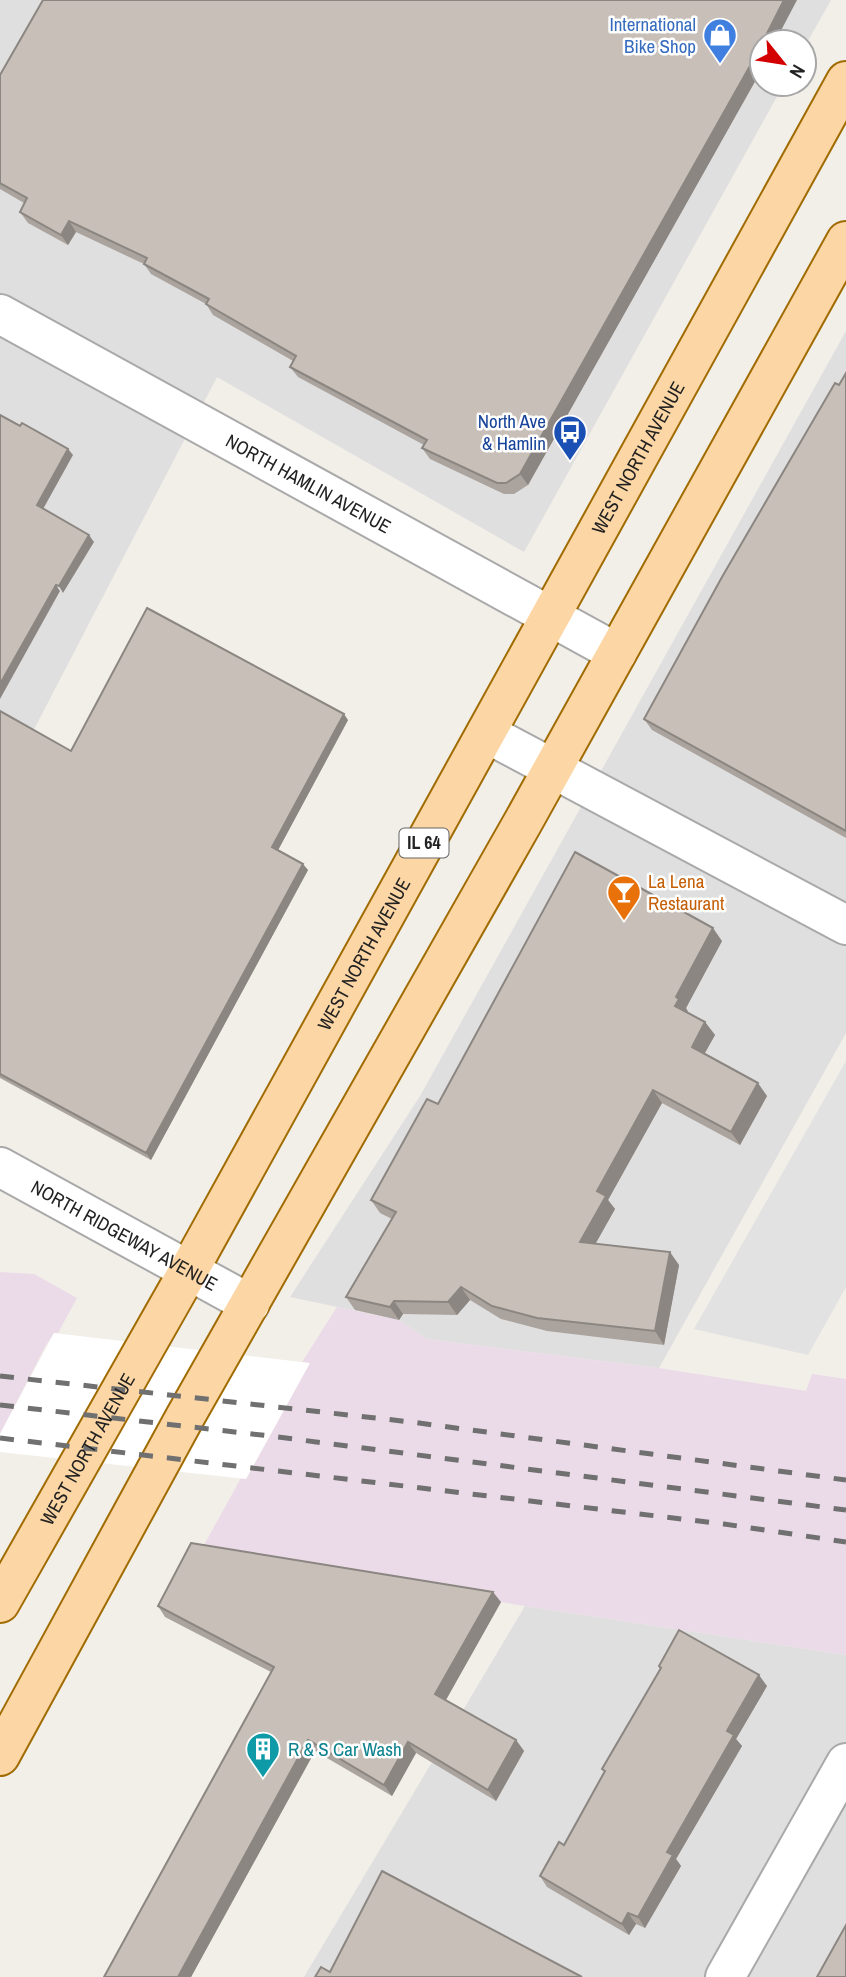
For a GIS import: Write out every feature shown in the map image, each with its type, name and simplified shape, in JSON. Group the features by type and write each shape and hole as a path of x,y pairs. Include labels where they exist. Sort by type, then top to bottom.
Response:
{"main road":[{"name":"WEST NORTH AVENUE","path":"0,1603 188,1270 846,81"},
{"path":"0,1756 846,241"}],"street":[{"name":"NORTH HAMLIN AVENUE","path":"0,314 617,653"},
{"path":"486,733 842,923"},
{"name":"NORTH RIDGEWAY AVENUE","path":"0,1167 250,1304"},
{"path":"725,1977 846,1763"}],"shaded area":[{"path":"0,0 831,0 815,28 748,28 748,98 776,98 524,552 217,377 15,766 0,757"},
{"path":"846,331 846,1033 659,1368 427,1339 399,1320 290,1297 420,1096"},
{"path":"846,1061 846,1287 808,1355 694,1329"},
{"path":"0,1272 34,1274 77,1298 58,1333 54,1333 45,1347 0,1434"},
{"path":"337,1307 399,1320 427,1339 659,1368 806,1391 812,1374 846,1379 846,1655 199,1554 241,1478 246,1479 309,1363 302,1362"},
{"path":"525,1606 846,1655 846,1977 304,1977"}],"pier":[{"path":"54,1333 310,1363 246,1479 0,1452 0,1434"}],"building":[{"path":"43,0 784,0 770,28 748,28 748,69 520,474 506,483 497,483 422,448 427,440 290,367 296,356 206,304 209,299 144,264 147,258 69,221 61,235 20,212 27,198 0,183 0,75"},
{"path":"846,373 846,831 644,719 722,577 835,383 839,385"},
{"path":"0,415 20,426 22,423 68,449 37,505 89,535 59,586 56,585 0,684"},
{"path":"147,608 344,714 272,847 303,864 146,1153 0,1074 0,711 71,751"},
{"path":"575,852 713,928 676,997 679,999 675,1006 705,1022 692,1047 758,1083 731,1132 653,1090 597,1191 606,1196 580,1242 670,1252 655,1331 537,1318 492,1306 461,1287 448,1302 394,1301 390,1307 346,1297 396,1212 371,1200 427,1099 438,1104"},
{"name":"R & S Car Wash","path":"191,1543 493,1592 435,1694 516,1740 488,1790 408,1742 384,1785 308,1740 178,1977 104,1977 274,1667 158,1606"},
{"path":"679,1630 759,1675 727,1731 734,1735 667,1852 673,1855 638,1917 628,1913 622,1924 540,1876 559,1842 564,1845 605,1771 602,1769 661,1668 659,1666"},
{"path":"382,1871 582,1977 315,1977 321,1967 330,1972"},
{"path":"846,1925 846,1977 817,1977"}],"railway":[{"path":"0,1376 411,1422 846,1480"},
{"path":"0,1405 270,1436 846,1510"},
{"path":"0,1438 724,1524 846,1542"}],"place":[{"name":"International Bike Shop","path":"720,65"},
{"name":"North Ave & Hamlin","path":"570,462"},
{"name":"La Lena Restaurant","path":"624,922"},
{"name":"R & S Car Wash","path":"263,1779"}]}
